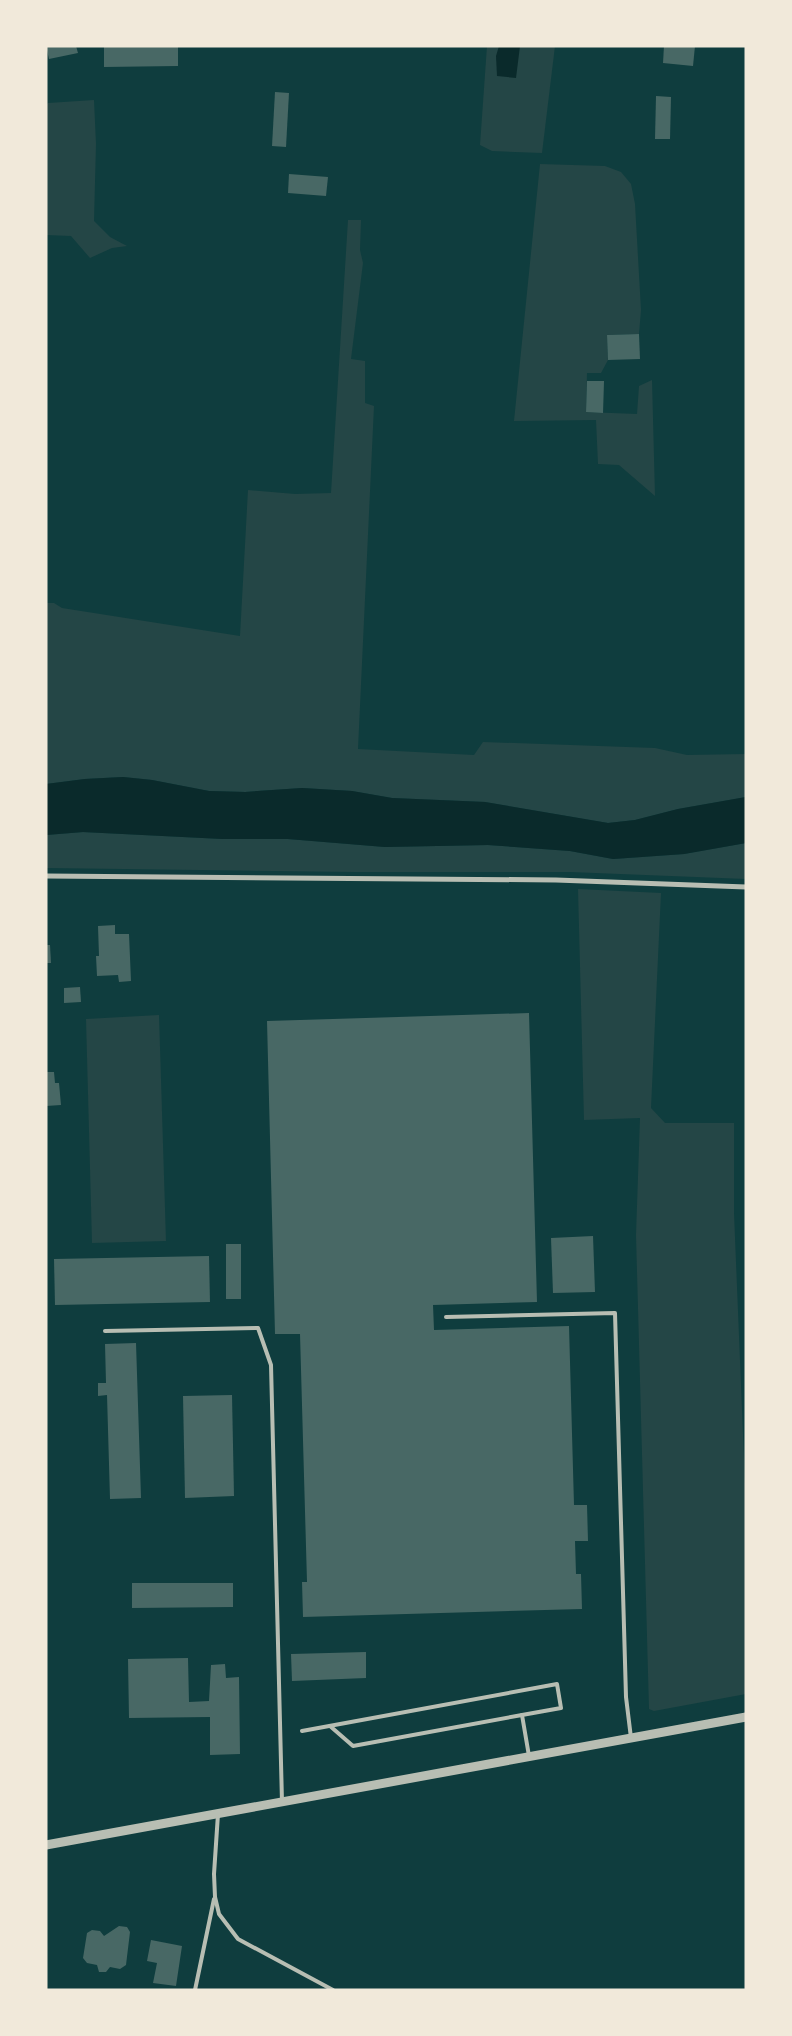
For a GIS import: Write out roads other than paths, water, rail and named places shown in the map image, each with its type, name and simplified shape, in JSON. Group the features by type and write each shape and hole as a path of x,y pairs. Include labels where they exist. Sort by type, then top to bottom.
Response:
{"street":[{"path":"46,876 556,880 746,887"},
{"path":"46,1845 746,1717"}],"lane":[{"path":"446,1317 615,1313 626,1697 631,1738"},
{"path":"105,1332 258,1328 271,1364 282,1802"},
{"path":"302,1731 329,1726 557,1684 562,1708 353,1746 329,1726"},
{"path":"522,1715 529,1756"},
{"path":"195,1990 215,1897 218,1814"},
{"path":"215,1897 219,1914 238,1940 333,1990"}]}
